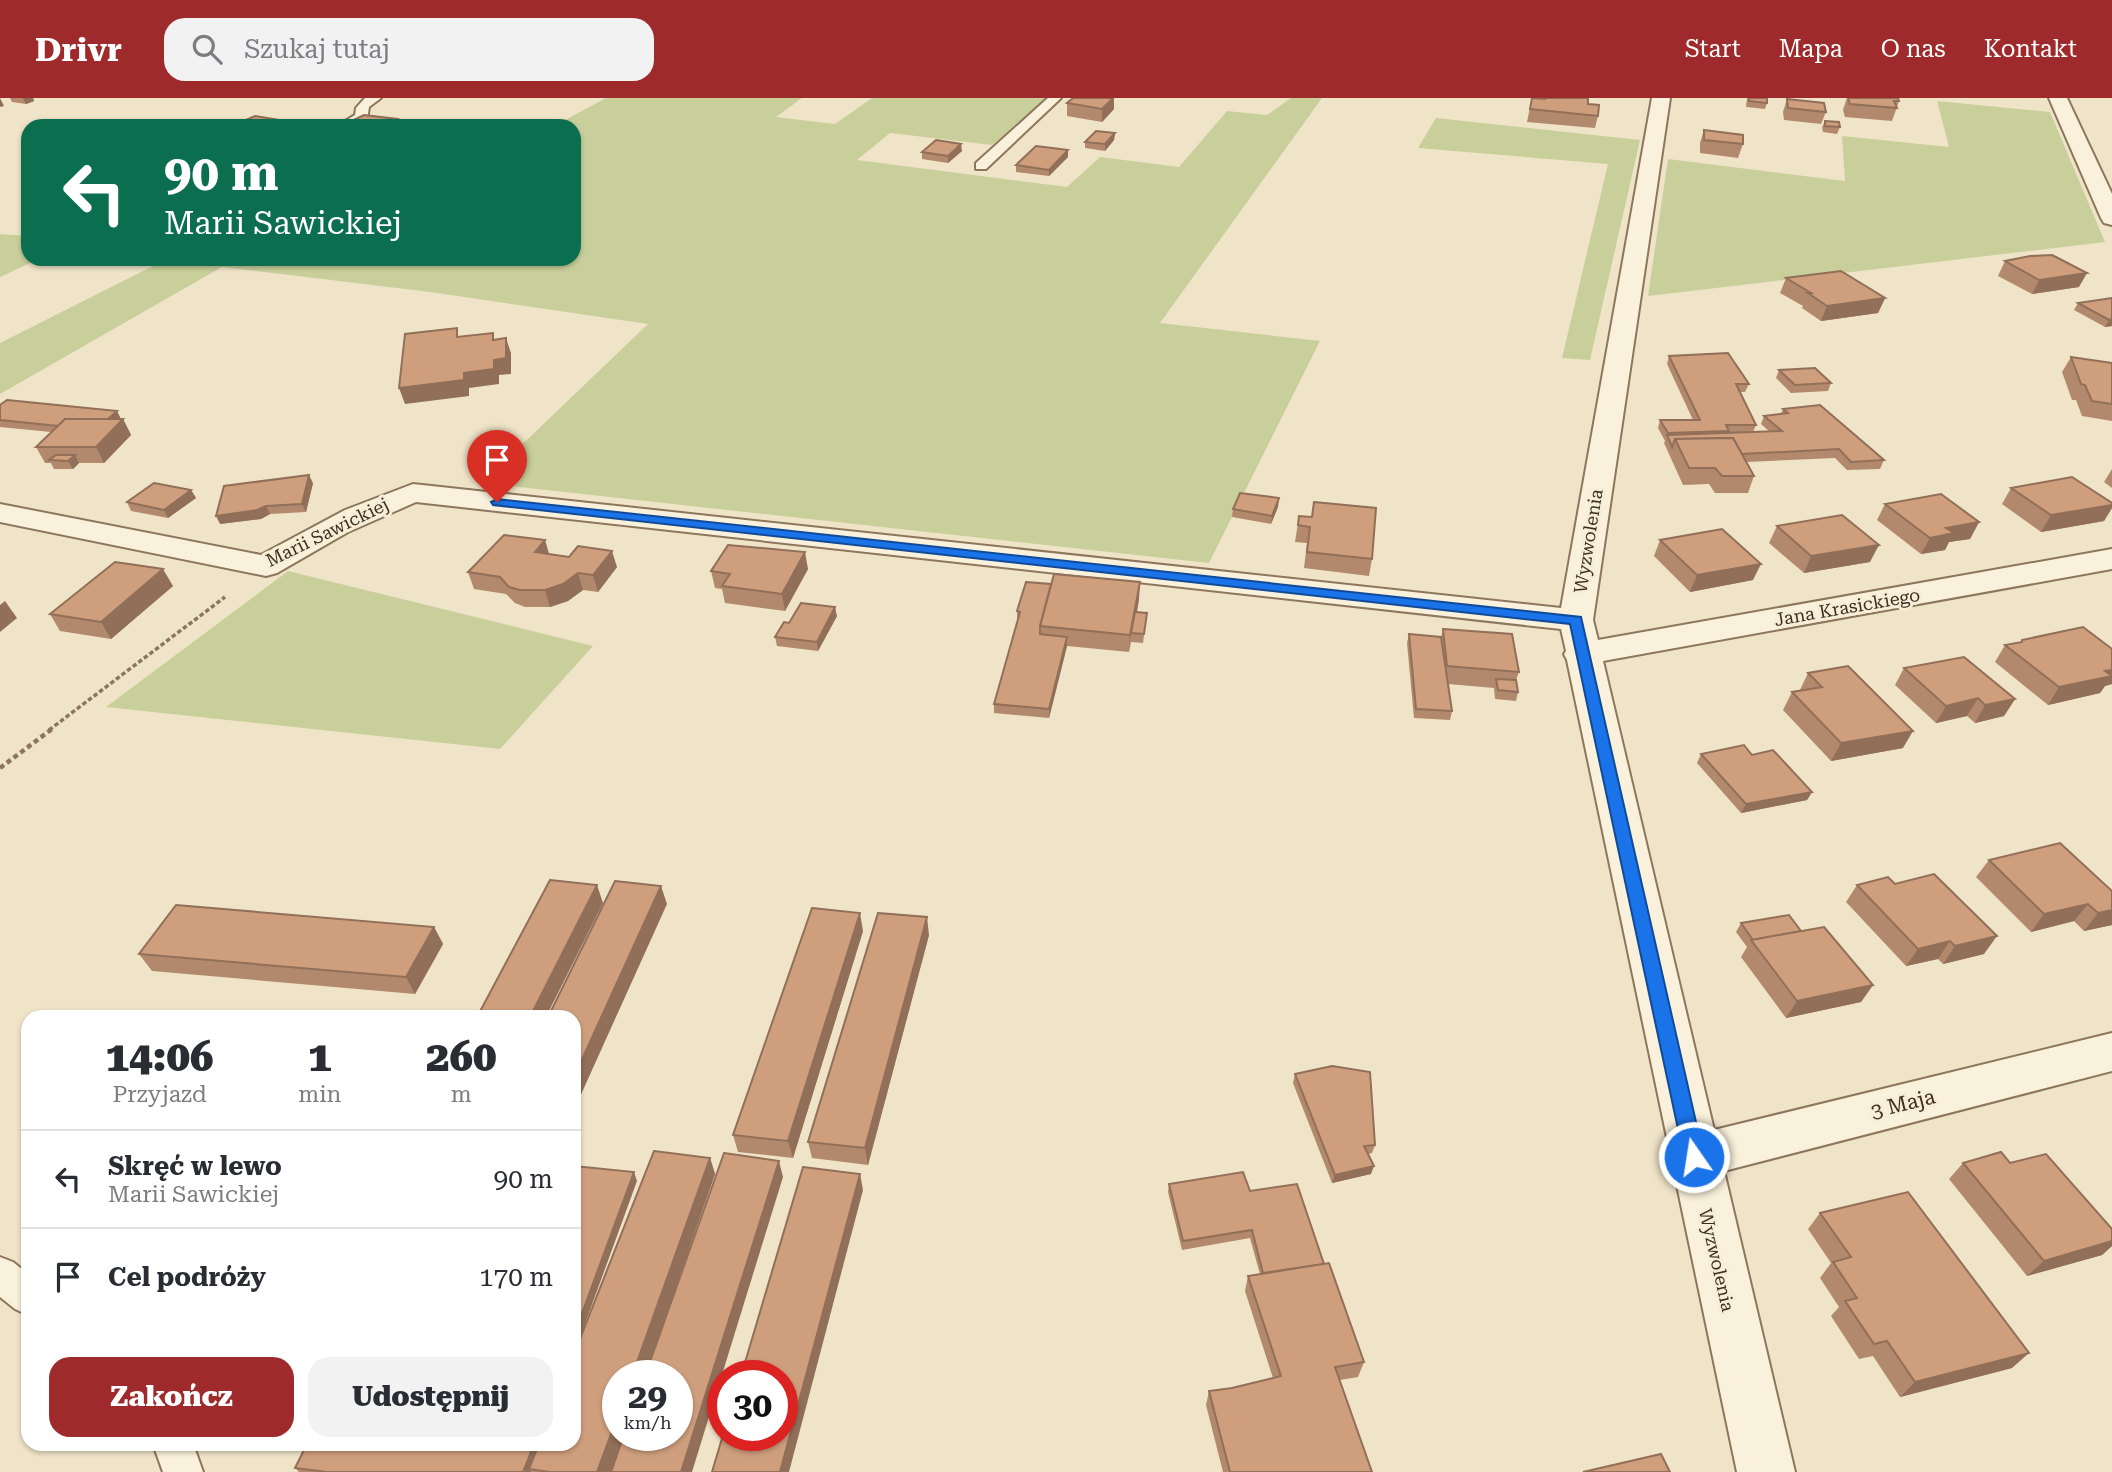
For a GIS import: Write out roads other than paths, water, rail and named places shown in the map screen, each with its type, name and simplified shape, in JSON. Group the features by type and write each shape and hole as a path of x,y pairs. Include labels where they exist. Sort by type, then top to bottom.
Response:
{"street":[{"name":"Wyzwolenia","path":"1661,98 1579,637 1766,1472"},
{"path":"2058,98 2112,218"},
{"name":"Marii Sawickiej","path":"0,513 266,566 312,537 354,516 413,493 1579,637"},
{"name":"Jana Krasickiego","path":"1579,637 2112,559"},
{"name":"3 Maja","path":"1694,1157 2112,1052"}],"lane":[{"path":"358,119 362,117 361,111 366,102 375,98"},
{"path":"981,166 1055,98"},
{"path":"0,1274 21,1291"},
{"path":"176,1451 183,1472"}]}
